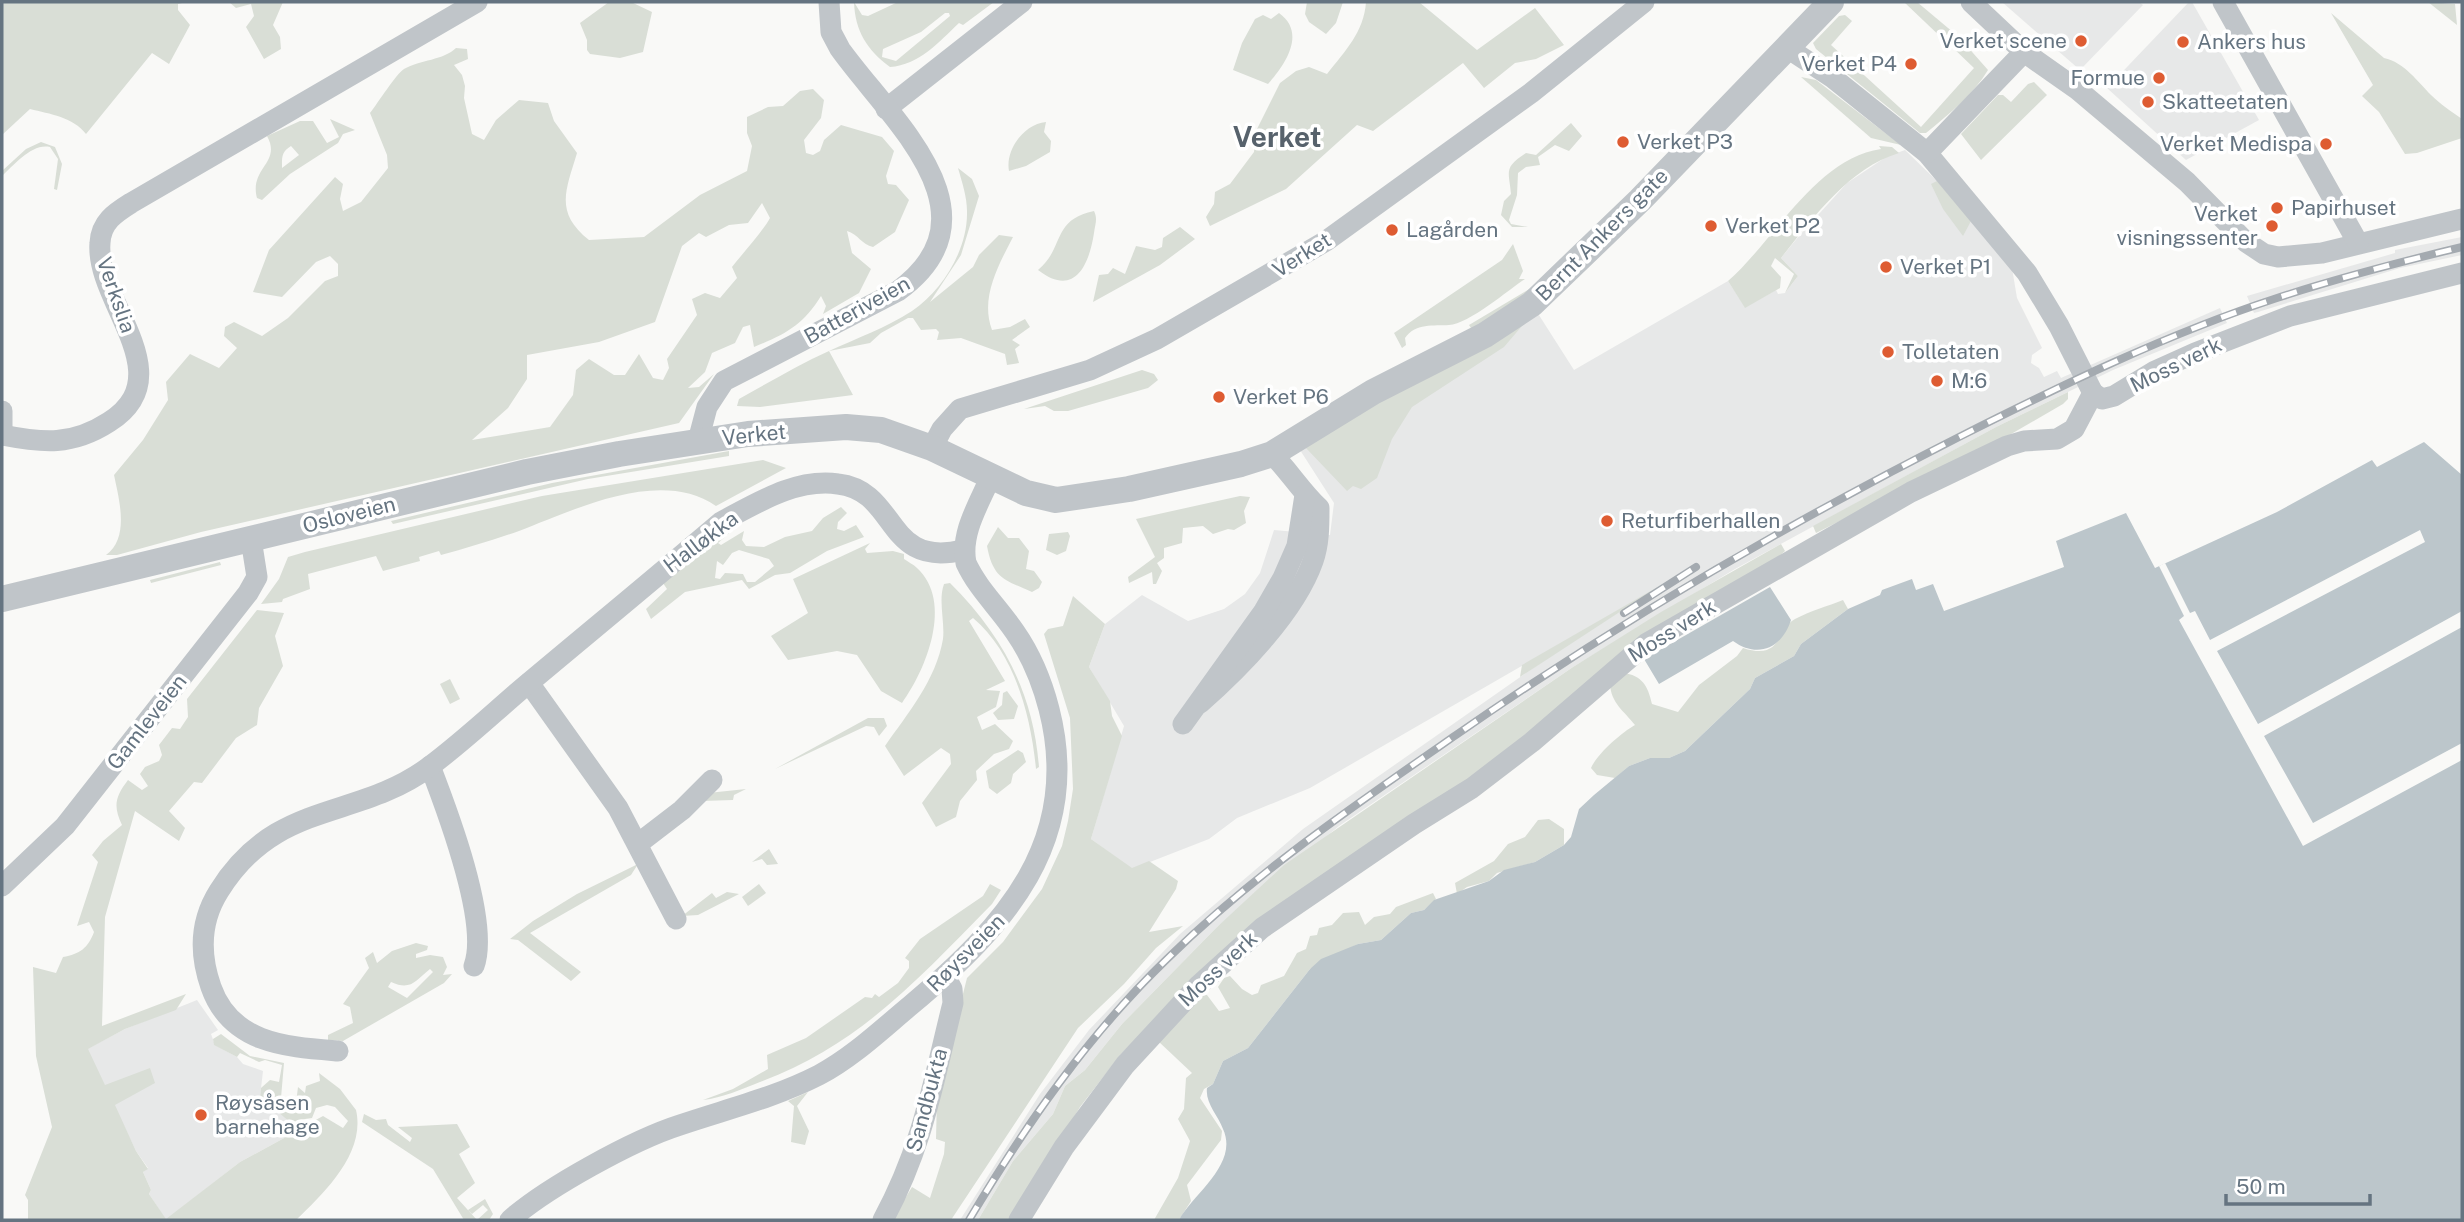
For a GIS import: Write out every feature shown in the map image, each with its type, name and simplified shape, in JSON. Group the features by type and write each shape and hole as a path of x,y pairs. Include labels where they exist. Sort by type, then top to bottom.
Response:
{"street":[{"name":"Verkslia","path":"2,435 44,442 67,442 93,433 125,409 137,388 139,366 136,352 101,261 100,239 108,219 131,202 477,2"},
{"name":"Batteriveien","path":"698,441 707,407 724,381 898,292 915,280 928,263 940,233 942,211 939,191 918,148 840,49 831,32 829,2"},
{"path":"886,109 1022,2"},
{"name":"Verket","path":"932,448 942,429 960,409 1090,370 1187,323 1326,241 1531,93 1644,2"},
{"name":"Bernt Ankers gate","path":"1272,454 1373,392 1485,335 1532,304 1640,200 1831,2"},
{"path":"1971,2 2024,52 2078,90 2186,182 2246,242 2264,254 2278,257 2322,253 2462,219"},
{"path":"2223,2 2358,243"},
{"path":"1786,47 1833,78 1927,153 2026,273 2059,326 2093,393"},
{"path":"1927,153 2024,52"},
{"name":"Moss verk","path":"1019,1220 1063,1147 1125,1065 1199,985 1262,928 1402,832 1472,788 1555,723 1626,658 1647,643 1911,492 2007,446 2024,441 2057,439 2066,434 2074,429 2084,414 2093,393 2102,399 2114,396 2165,366 2290,316 2462,273"},
{"path":"2,411 2,435"},
{"name":"Verket","path":"698,441 862,427 904,437 1041,499 1056,500 1212,472 1272,454"},
{"name":"Osloveien","path":"2,599 527,472 698,441"},
{"path":"1183,724 1200,703 1238,643 1264,611 1293,560 1305,495 1294,475 1272,454"},
{"path":"963,550 966,533 991,476"},
{"name":"Halløkka","path":"338,1051 280,1046 259,1040 243,1030 226,1013 212,991 204,967 202,941 208,914 231,873 273,834 322,811 390,789 430,766 721,522 769,496 807,485 840,484 866,495 909,543 922,552 947,554 963,550"},
{"name":"Gamleveien","path":"2,887 65,825 248,593 257,578 251,539"},
{"name":"Røysveien","path":"510,1220 556,1187 640,1142 676,1126 771,1097 820,1074 853,1053 945,976 1002,919 1032,873 1047,839 1056,779 1055,733 1037,673 1015,632 971,575 963,550"},
{"path":"529,683 577,746 639,843 676,919"},
{"path":"430,766 464,862 478,946 474,966"},
{"path":"639,843 682,810 712,780"},
{"name":"Sandbukta","path":"883,1220 917,1147 929,1108 953,1003 952,989 945,976"}],"shaded area":[{"path":"2,2 186,2 178,4 178,10 190,25 169,64 152,53 86,134 68,120 30,109 2,135"},
{"path":"229,2 283,2 273,25 280,37 281,49 264,59 246,27 254,16 251,4 236,8"},
{"path":"609,2 631,2 652,12 643,52 620,58 590,54 587,50 587,40 580,23"},
{"path":"854,2 862,15 868,16 898,2 994,2 963,25 959,23 919,57 890,67 869,47 860,31","holes":["945,13 950,16 896,61 882,57 883,49 921,32"]},
{"path":"1307,2 1343,2 1336,23 1326,34 1309,22 1305,14"},
{"path":"1366,2 1419,2 1477,50 1535,8 1564,45 1536,59 1515,63 1484,88 1463,63 1373,131 1357,125 1286,189 1210,226 1206,217 1214,204 1215,192 1230,184 1254,152 1256,131 1280,83 1296,71 1309,67 1327,74 1358,32"},
{"path":"1904,2 1917,2 1954,33 1946,42"},
{"path":"2002,2 2139,2 2143,5 2080,70"},
{"name":"Ankers hus","path":"2189,2 2192,2 2259,120 2186,160 2107,88"},
{"path":"2428,2 2455,4 2457,25"},
{"path":"1279,13 1287,21 1292,39 1286,58 1275,76 1268,84 1233,70 1242,43 1255,19 1263,15 1271,19"},
{"path":"2331,13 2384,58 2404,68 2446,108 2462,119 2462,138 2417,153 2405,154 2379,112 2362,96 2373,85"},
{"path":"1845,15 1852,21 1831,45 1921,127 1974,68 1950,45 1958,36 1988,70 1960,104 1926,133 1920,133 1816,49 1813,43 1839,16"},
{"path":"456,48 467,49 468,59 454,65 462,75 465,86 464,98 472,134 484,140 496,120 519,100 548,103 554,121 577,153 567,189 567,210 578,230 589,240 644,237 700,195 747,171 752,146 747,133 747,117 768,107 783,106 800,91 813,89 824,100 821,118 804,140 806,153 813,155 820,151 824,140 841,125 882,137 894,151 886,176 888,184 896,185 909,200 895,232 873,247 847,231 852,253 871,269 859,293 823,314 826,306 821,296 793,327 754,347 750,325 743,327 735,343 712,353 705,372 688,388 699,387 714,374 679,423 201,532 117,555 106,555 118,539 120,529 120,506 114,475 143,440 168,400 166,382 190,354 219,368 237,348 224,336 225,327 234,322 262,336 288,318 325,281 338,276 338,264 330,256 316,262 282,297 253,292 269,250 335,177 343,184 340,199 343,211 361,202 388,168 387,155 370,113 396,77 410,66","holes":["762,203 770,218 732,267 737,278 720,298 705,293 692,299 697,315 667,359 669,368 663,380 653,378 639,354 625,375 614,375 589,359 576,370 573,395 550,427 472,440 508,408 527,379 527,355 599,342 655,322 682,246 699,233 706,237 729,225 748,223"]},
{"path":"1801,77 1816,80 1901,145 1871,138"},
{"path":"2034,82 2047,95 1981,160 1961,134 1998,95 2003,95 2011,102 2028,84"},
{"path":"330,119 355,130 343,134 338,143 290,174 262,200 257,198 257,179 271,153 267,136 300,121 313,121 327,143 339,137","holes":["291,146 299,155 282,168 283,156 288,148"]},
{"path":"1046,122 1044,132 1051,141 1050,152 1026,166 1009,171 1010,155 1018,139 1030,128"},
{"path":"1571,123 1582,136 1569,151 1555,145 1538,157 1540,165 1526,167 1518,173 1517,195 1509,220 1511,224 1528,227 1512,227 1501,215 1504,201 1511,194 1511,166 1526,153 1536,155"},
{"path":"41,142 55,147 62,164 57,190 54,189 58,159 50,147 37,148 30,152 2,176 2,171 26,149"},
{"path":"1879,146 1892,147 1899,153 1881,160 1848,182 1819,211 1781,258 1798,276 1785,293 1794,274 1775,258 1771,266 1781,277 1780,288 1745,308 1728,281 1816,184 1836,168 1858,156 1881,149"},
{"path":"1905,150 1937,181 2012,268 2017,298 2042,348 2032,355 2031,363 2039,368 2044,377 2057,371 2061,378 2220,308 2227,323 2113,370 1996,427 1735,569 1573,667 1339,826 1217,927 1122,1024 1085,1070 1065,1086 1053,1114 1013,1161 978,1220 960,1220 1040,1094 1089,1030 1180,934 1303,829 1556,652 1638,599 1310,788 1237,818 1209,839 1132,869 1091,839 1124,726 1089,667 1105,624 1142,595 1188,621 1224,609 1245,594 1260,573 1274,530 1330,535 1334,503 1300,450 1537,312 1574,370 1728,281 1745,307 1776,290 1778,294 1785,293 1798,276 1781,258 1799,236 1847,183 1886,157"},
{"path":"958,168 972,179 979,196 961,255 930,302 973,267 979,255 999,235 1013,237 992,282 988,306 992,330 1010,327 1025,319 1030,327 1012,340 1020,345 1015,349 1019,363 1007,365 1005,354 961,338 937,340 939,332 936,329 921,330 913,318 908,318 881,333 870,343 829,351 882,328 912,311 934,292 943,280 958,254 966,225 966,200"},
{"path":"1937,181 1971,221 1963,236 1943,209 1931,184"},
{"path":"1094,211 1096,222 1092,245 1084,267 1078,274 1061,281 1038,270 1046,262 1071,221"},
{"path":"1180,227 1195,239 1160,265 1093,302 1099,275 1108,274 1113,268 1125,274 1136,246 1155,250 1162,247 1163,238"},
{"path":"2462,237 2462,255 2400,268 2258,312 2254,313 2247,296 2395,253 2395,250"},
{"path":"1513,244 1523,271 1519,279 1525,279 1467,319 1449,325 1425,326 1414,330 1405,338 1406,345 1402,348 1394,333 1502,260"},
{"path":"1531,288 1473,331 1469,325"},
{"path":"1527,320 1504,347 1412,407 1392,439 1377,478 1361,489 1353,486 1347,491 1305,447 1400,390"},
{"path":"829,351 853,395 760,407 737,406 739,399"},
{"path":"1142,370 1154,374 1158,380 1148,388 1068,411 1054,411 1045,406 1024,409"},
{"path":"2068,392 2068,399 2063,404 1994,444 1816,533 1813,526 1996,427"},
{"path":"2424,442 2462,475 2462,1220 1179,1220 1213,1177 1225,1154 1223,1129 1210,1104 1207,1088 1213,1084 1223,1061 1248,1048 1310,969 1321,959 1358,944 1381,940 1411,913 1424,910 1434,900 1489,881 1504,870 1535,862 1564,845 1571,837 1579,809 1594,795 1629,766 1650,758 1669,758 1685,751 1750,689 1755,678 1794,656 1801,644 1848,609 1880,595 1882,590 1912,579 1916,590 1933,584 1944,611 2064,567 2056,541 2126,513 2155,568 2277,512 2372,460 2377,467"},
{"path":"729,451 729,456 588,479 393,524 391,521 552,483"},
{"path":"763,460 786,468 716,506 694,495 669,491 644,491 617,496 490,541 441,555 439,551 419,557 420,561 383,571 376,556 308,574 310,589 283,599 282,602 261,604 279,579 288,557 305,552 542,496"},
{"path":"1240,496 1250,497 1244,511 1246,523 1234,530 1228,529 1213,534 1203,526 1183,528 1182,543 1164,548 1164,558 1157,563 1162,571 1156,584 1153,584 1152,572 1129,583 1128,577 1155,557 1136,519"},
{"path":"841,507 847,513 838,522 837,529 844,531 856,525 864,537 827,551 790,573 775,575 749,589 742,580 685,592 651,619 646,609 667,589 663,583 713,539 743,521 718,543 721,545 744,531 742,540 746,546 764,547 785,537 812,531 823,518","holes":["739,550 769,559 774,566 755,582 747,582 743,574 725,573 720,579 715,578 717,561 723,565 732,553"]},
{"path":"998,527 1008,538 1019,538 1029,551 1026,569 1034,571 1042,582 1039,588 1032,592 1007,581 997,572 987,546"},
{"path":"1068,532 1070,536 1066,551 1057,555 1046,550 1049,534"},
{"path":"870,543 865,549 867,553 893,551 904,554 904,559 917,568 928,582 934,599 935,617 927,655 920,673 902,703 881,691 857,655 837,651 788,660 771,636 808,613 793,579"},
{"path":"1781,544 1785,551 1774,561 1544,723 1192,982 1121,1054 1080,1107 1012,1220 978,1220 1013,1161 1053,1114 1065,1086 1085,1070 1122,1024 1217,927 1284,865 1573,667 1661,612"},
{"path":"220,562 221,565 151,583 150,580"},
{"path":"950,583 985,624 1012,667 1030,714 1039,767 1036,769 1025,708 1010,667 988,632 973,618 969,621 1005,681 986,690 1000,691 996,707 977,717 982,730 995,724 1013,741 1009,749 994,754 976,771 977,780 960,801 956,817 936,827 922,803 951,764 950,754 941,748 904,776 885,746 920,696 934,668 943,639 942,590 944,584"},
{"path":"1661,585 1520,677 1522,665"},
{"path":"1770,587 1791,620 1782,638 1760,650 1733,641 1659,684 1644,659"},
{"path":"1073,596 1105,624 1089,667 1110,701 1112,716 1122,736 1091,839 1132,868 1149,861 1178,881 1176,889 1149,932 1183,926 1156,948 1124,984 1078,1028 951,1220 892,1220 912,1187 930,1198 944,1154 945,1142 936,1139 937,1097 967,978 1003,942 1042,889 1062,846 1073,789 1070,718 1044,634 1048,629 1063,626"},
{"path":"1843,600 1848,609 1801,644 1794,656 1755,678 1750,689 1685,751 1669,758 1650,758 1629,766 1615,778 1597,775 1591,768 1610,744 1635,725 1619,706 1611,691 1610,684 1623,673 1635,676 1643,682 1652,704 1678,712 1699,685 1737,656 1743,648 1756,651 1772,647 1795,619"},
{"path":"257,610 284,613 275,636 283,666 259,708 257,725 236,738 202,783 194,782 169,811 185,828 179,841 135,811 105,917 102,1026 186,994 176,1010 125,1029 88,1049 105,1085 150,1068 155,1083 115,1105 136,1151 148,1169 143,1172 151,1190 149,1194 166,1219 240,1162 286,1137 296,1127 260,1097 261,1088 270,1080 279,1082 282,1065 265,1060 259,1062 240,1053 237,1057 214,1045 213,1039 221,1034 250,1056 284,1063 281,1098 296,1103 298,1087 305,1093 306,1086 320,1081 319,1073 340,1089 356,1110 355,1142 349,1157 330,1185 296,1220 28,1220 28,1200 25,1195 52,1127 36,1056 33,967 56,973 63,957 79,952 89,942 94,932 89,922 77,926 98,862 92,855 103,841 122,825 117,812 117,802 128,780 142,790 148,786 140,774 145,767 159,761 162,755 159,745 172,728 180,729 188,717 187,699","holes":["327,1105 335,1107 348,1121 343,1128 323,1116 301,1128 296,1126 298,1120 312,1118 316,1108"]},
{"path":"450,679 460,699 450,704 440,684"},
{"path":"1007,691 1018,706 1014,719 998,720 993,713 1002,705 1003,693"},
{"path":"868,718 884,718 887,726 879,736 874,727 866,726 775,769"},
{"path":"1018,750 1023,753 1026,762 1013,774 1011,783 997,794 989,788 986,771"},
{"path":"746,789 734,795 733,800 702,801 708,793"},
{"path":"1549,819 1564,829 1564,845 1535,862 1497,873 1489,881 1467,887 1457,894 1455,883 1494,861 1508,844 1525,837 1538,820"},
{"path":"769,849 778,864 767,865 762,859 752,862"},
{"path":"638,864 631,875 530,933 581,972 571,981 518,940 510,939 533,921 577,894"},
{"path":"759,884 766,893 748,906 742,897"},
{"path":"990,884 1001,890 992,904 913,983 858,1029 796,1067 732,1093 703,1100 733,1089 768,1069 767,1055 806,1038 865,997 872,998 875,994 879,997 898,983 909,968 909,961 905,958 920,939 983,896"},
{"path":"727,892 739,894 698,915 682,916 712,893 716,898"},
{"path":"1433,893 1436,899 1424,910 1411,913 1381,940 1358,944 1310,969 1248,1048 1223,1061 1213,1084 1204,1089 1200,1098 1222,1131 1221,1140 1187,1185 1191,1201 1179,1220 1154,1220 1178,1178 1190,1141 1178,1119 1184,1109 1186,1078 1192,1073 1158,1041 1201,993 1207,995 1219,1011 1230,1008 1218,987 1224,978 1230,976 1252,995 1258,993 1261,985 1284,976 1297,953 1306,949 1310,936 1317,935 1319,928 1332,925 1343,913 1359,912 1365,925 1374,917 1390,914 1396,907"},
{"path":"416,943 428,946 427,950 416,954 416,958 430,955 443,957 447,967 443,975 452,974 444,983 343,1041 328,1040 328,1035 353,1023 350,1007 343,1004 369,968 365,958 373,952 377,963 392,951","holes":["430,969 433,972 407,998 388,987 391,982 408,985"]},
{"name":"Røysåsen barnehage","path":"197,1000 218,1030 211,1034 215,1045 237,1057 243,1064 263,1071 260,1097 296,1126 286,1137 240,1162 166,1220 149,1194 151,1190 143,1172 148,1168 136,1151 87,1049 125,1029"},
{"path":"808,1092 797,1106 809,1131 805,1145 791,1142 794,1106 788,1101"},
{"path":"364,1114 376,1120 386,1119 388,1125 410,1142 412,1138 398,1127 457,1124 470,1147 459,1154 475,1183 457,1198 477,1220 464,1220 433,1169 362,1122"},
{"path":"485,1199 493,1214 489,1220 477,1220 488,1210 483,1205 472,1214 468,1210"}],"pier":[{"path":"2420,530 2425,542 2217,651 2258,724 2462,611 2462,627 2264,736 2313,823 2462,743 2462,760 2303,846 2179,620 2184,616 2159,566 2165,563 2190,613 2195,611 2210,640"}],"railway":[{"path":"969,1220 1012,1150 1084,1050 1167,959 1270,869 1343,814 1516,694 1702,577 1830,505 1959,437 2076,380 2155,344 2236,312 2323,284 2462,247"},
{"path":"1624,613 1696,567"}],"place":[{"name":"Verket scene","path":"2081,41"},
{"name":"Ankers hus","path":"2183,42"},
{"name":"Verket P4","path":"1911,64"},
{"name":"Formue","path":"2159,78"},
{"name":"Skatteetaten","path":"2148,102"},
{"name":"Verket P3","path":"1623,142"},
{"name":"Verket Medispa","path":"2326,144"},
{"name":"Papirhuset","path":"2277,208"},
{"name":"Verket P2","path":"1711,226"},
{"name":"Verket visningssenter","path":"2272,226"},
{"name":"Lagården","path":"1392,230"},
{"name":"Verket P1","path":"1886,267"},
{"name":"Tolletaten","path":"1888,352"},
{"name":"M:6","path":"1937,381"},
{"name":"Verket P6","path":"1219,397"},
{"name":"Returfiberhallen","path":"1607,521"},
{"name":"Røysåsen barnehage","path":"201,1115"}],"district":[{"name":"Verket","path":"1277,137"}]}
